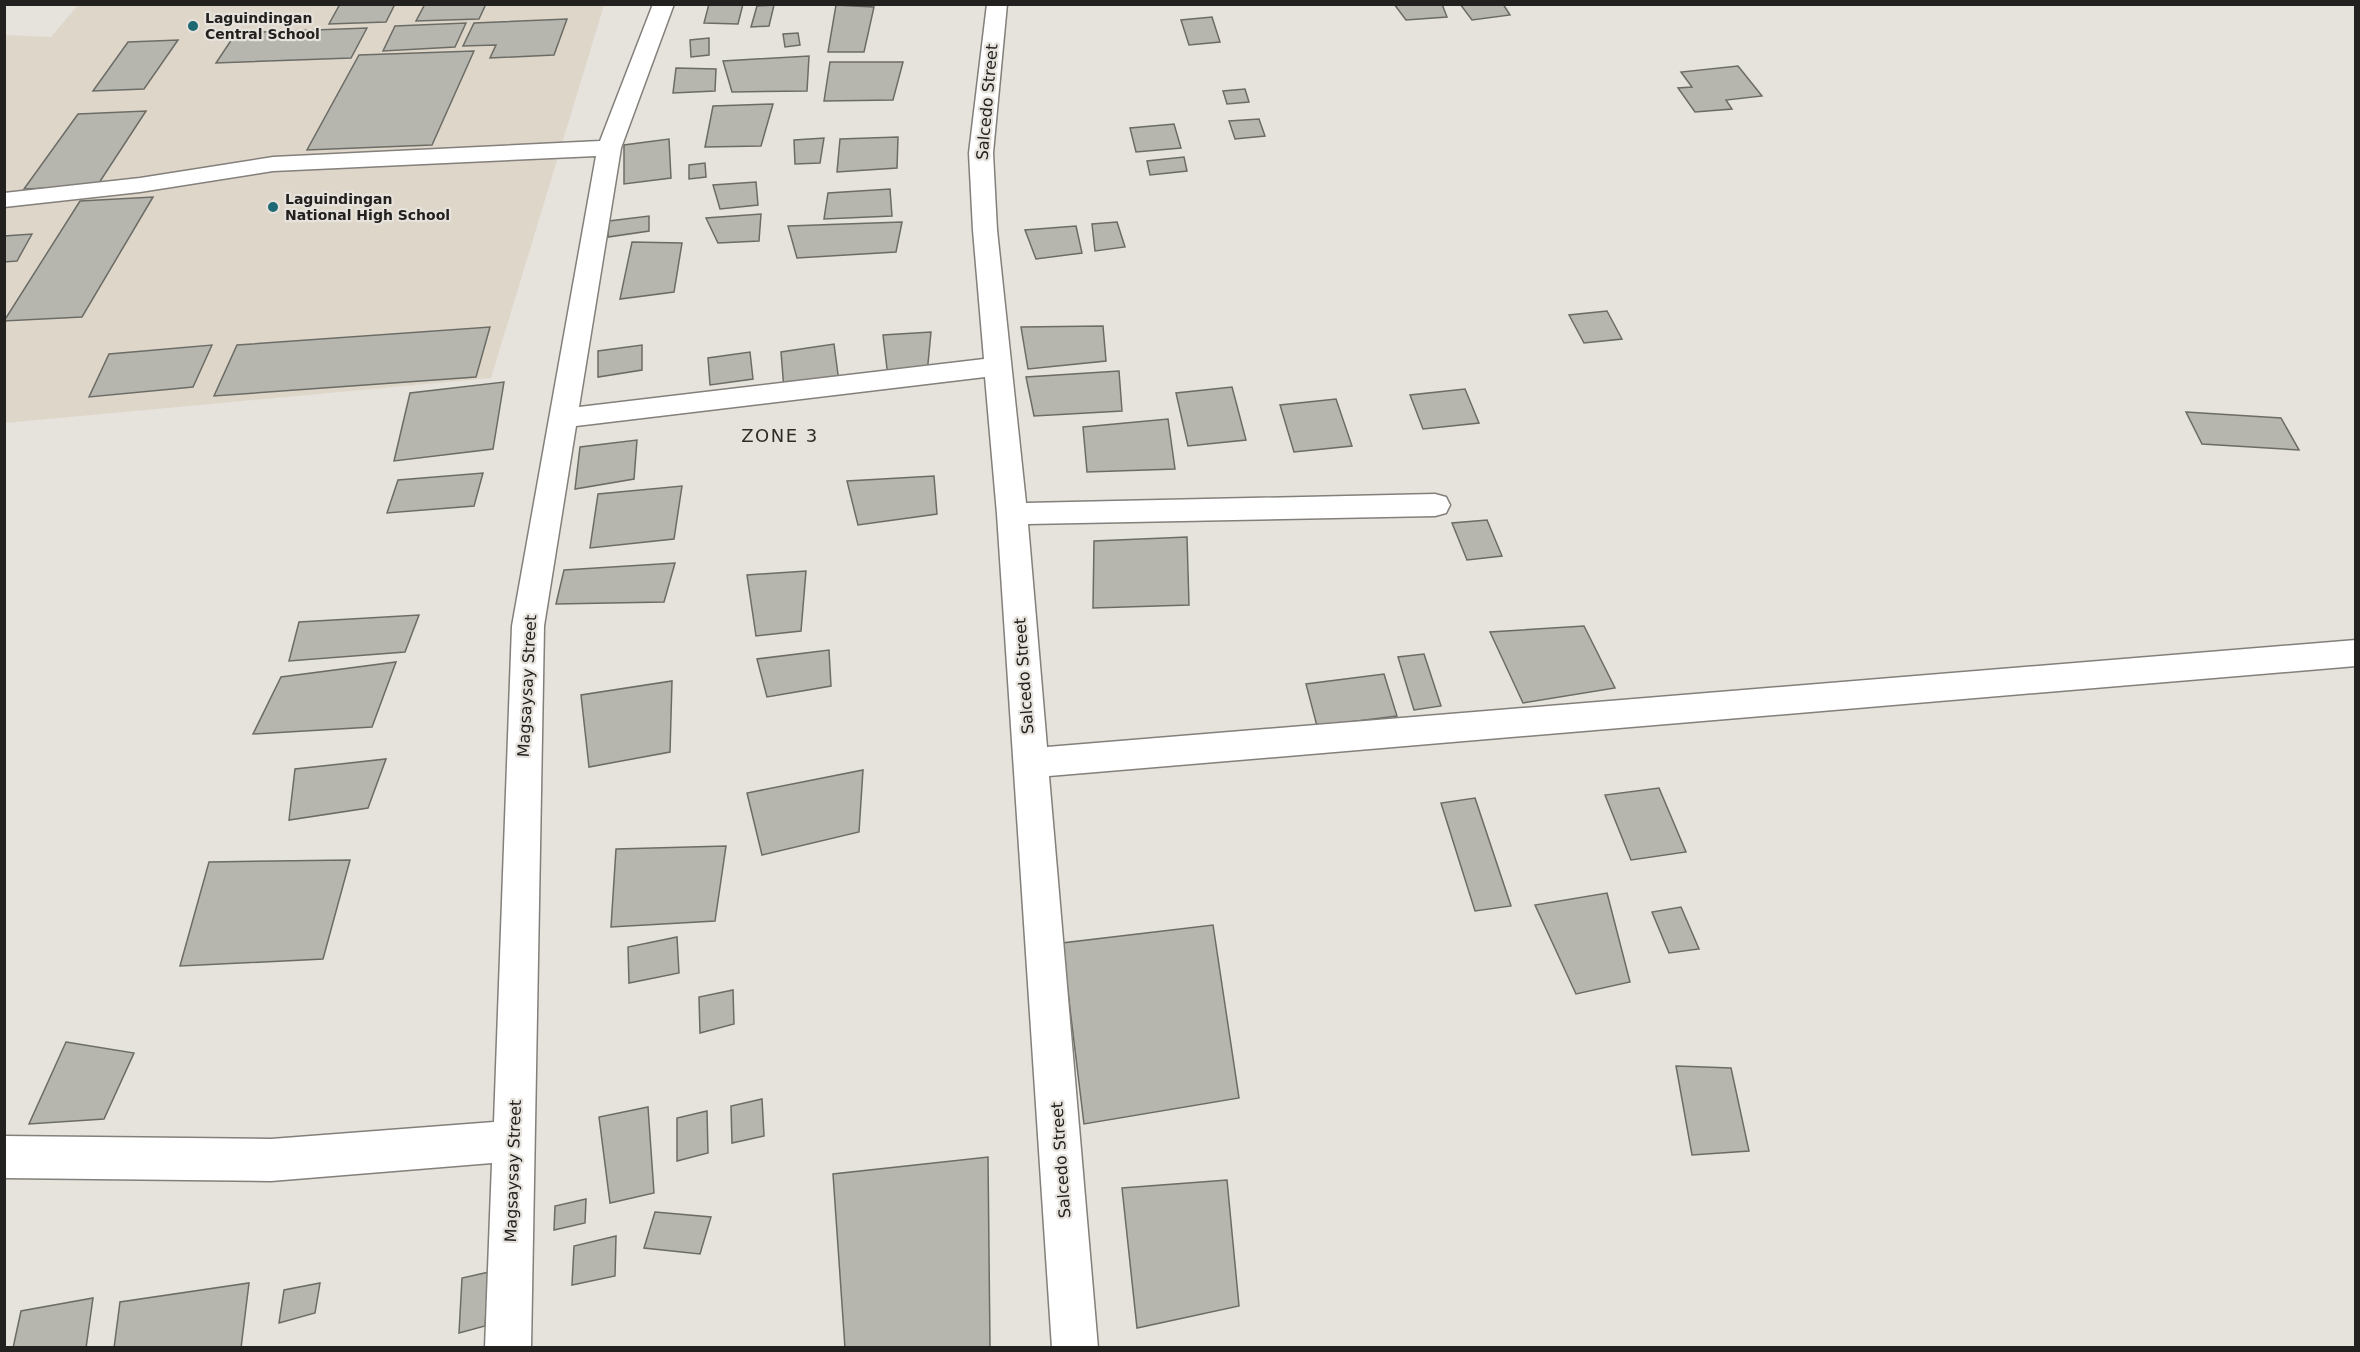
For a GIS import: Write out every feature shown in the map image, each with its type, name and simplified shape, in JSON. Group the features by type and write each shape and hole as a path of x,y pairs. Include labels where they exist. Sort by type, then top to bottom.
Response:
{"street":[{"name":"Magsaysay Street","path":"508,1347 528,626 609,148 664,4"},
{"name":"Salcedo Street","path":"997,4 981,153 985,230 1012,514 1075,1347"},
{"path":"4,200 141,185 273,164 609,148"},
{"path":"564,418 998,366"},
{"path":"1012,514 1435,505"},
{"path":"1031,763 2355,653"},
{"path":"4,1157 271,1160 513,1141"}],"shaded area":[{"name":"Laguindingan National High School","path":"78,5 604,5 491,378 5,423 5,35 51,37"}],"building":[{"path":"340,4 395,4 386,22 329,24"},
{"path":"425,4 486,4 479,19 416,21"},
{"path":"709,4 743,4 738,24 704,23"},
{"path":"1394,4 1442,4 1447,17 1406,20"},
{"path":"1460,4 1503,4 1510,15 1472,20"},
{"path":"774,5 769,26 751,27 757,6"},
{"path":"836,5 874,7 864,52 828,52"},
{"path":"1212,17 1220,42 1189,45 1181,20"},
{"path":"567,19 554,55 490,58 496,45 463,46 474,23"},
{"path":"466,23 455,47 383,51 395,26"},
{"path":"367,28 351,58 216,63 236,33"},
{"path":"798,33 800,45 785,47 783,34"},
{"path":"709,38 709,55 691,57 690,40"},
{"path":"178,40 144,89 93,91 128,42"},
{"path":"474,51 432,145 307,150 359,55"},
{"path":"809,56 807,91 732,92 723,61"},
{"path":"830,62 903,62 893,100 824,101"},
{"path":"1738,66 1762,96 1726,100 1732,109 1695,112 1678,88 1692,87 1681,72"},
{"path":"676,68 716,69 715,91 673,93"},
{"path":"1245,89 1249,102 1227,104 1223,91"},
{"path":"773,104 761,146 705,147 713,106"},
{"path":"146,111 97,186 24,189 78,114"},
{"path":"1259,119 1265,136 1235,139 1229,121"},
{"path":"1174,124 1181,148 1136,152 1130,128"},
{"path":"898,137 897,168 837,172 840,139"},
{"path":"824,138 820,163 795,164 794,140"},
{"path":"669,139 671,178 624,184 624,145"},
{"path":"1184,157 1187,171 1150,175 1147,161"},
{"path":"705,163 706,177 689,179 689,165"},
{"path":"756,182 758,205 720,209 713,185"},
{"path":"890,189 892,216 824,219 828,193"},
{"path":"153,197 82,317 4,321 80,201"},
{"path":"761,214 759,241 718,243 706,218"},
{"path":"649,216 649,231 608,237 609,221"},
{"path":"902,222 896,252 797,258 788,226"},
{"path":"1117,222 1125,247 1095,251 1092,224"},
{"path":"1076,226 1082,253 1036,259 1025,230"},
{"path":"32,234 17,261 4,262 4,236"},
{"path":"632,242 682,243 674,292 620,299"},
{"path":"1607,311 1622,339 1584,343 1569,315"},
{"path":"1103,326 1106,361 1028,369 1021,327"},
{"path":"490,327 476,377 214,396 237,345"},
{"path":"931,332 927,374 888,377 883,335"},
{"path":"834,344 839,382 784,390 781,352"},
{"path":"212,345 193,387 89,397 109,354"},
{"path":"642,345 642,370 598,377 598,351"},
{"path":"750,352 753,379 710,385 708,358"},
{"path":"1119,371 1122,411 1034,416 1026,377"},
{"path":"504,382 493,449 394,461 410,393"},
{"path":"1232,387 1246,440 1188,446 1176,393"},
{"path":"1465,389 1479,423 1423,429 1410,395"},
{"path":"1336,399 1352,446 1294,452 1280,405"},
{"path":"2186,412 2281,418 2299,450 2202,444"},
{"path":"1168,419 1175,469 1087,472 1083,427"},
{"path":"637,440 634,479 575,489 580,447"},
{"path":"483,473 474,506 387,513 398,480"},
{"path":"934,476 937,514 858,525 847,481"},
{"path":"682,486 674,539 590,548 598,494"},
{"path":"1487,520 1502,556 1467,560 1452,523"},
{"path":"1187,537 1189,605 1093,608 1094,541"},
{"path":"675,563 664,602 556,604 564,570"},
{"path":"806,571 801,631 756,636 747,575"},
{"path":"419,615 405,652 289,661 299,622"},
{"path":"1584,626 1615,688 1523,703 1490,632"},
{"path":"829,650 831,686 767,697 757,659"},
{"path":"1424,654 1441,706 1414,710 1398,657"},
{"path":"396,662 372,727 253,734 281,677"},
{"path":"1384,674 1397,716 1317,726 1306,684"},
{"path":"672,681 670,752 589,767 581,695"},
{"path":"386,759 368,808 289,820 295,769"},
{"path":"863,770 859,832 762,855 747,793"},
{"path":"1659,788 1686,852 1631,860 1605,795"},
{"path":"1475,798 1511,906 1475,911 1441,803"},
{"path":"726,846 715,921 611,927 616,849"},
{"path":"350,860 323,959 180,966 209,862"},
{"path":"1607,893 1630,982 1576,994 1535,905"},
{"path":"1681,907 1699,949 1669,953 1652,912"},
{"path":"1213,925 1239,1098 1084,1124 1062,943"},
{"path":"677,937 679,973 629,983 628,947"},
{"path":"733,990 734,1024 700,1033 699,997"},
{"path":"66,1042 134,1053 104,1119 29,1124"},
{"path":"1676,1066 1731,1068 1749,1151 1692,1155"},
{"path":"762,1099 764,1136 732,1143 731,1106"},
{"path":"648,1107 654,1193 610,1203 599,1117"},
{"path":"707,1111 708,1153 677,1161 677,1118"},
{"path":"988,1157 990,1348 845,1348 833,1174"},
{"path":"1227,1180 1239,1306 1137,1328 1122,1188"},
{"path":"586,1199 585,1223 554,1230 555,1206"},
{"path":"655,1212 711,1217 700,1254 644,1248"},
{"path":"616,1236 615,1276 572,1285 574,1246"},
{"path":"489,1272 485,1326 459,1333 462,1278"},
{"path":"249,1283 241,1348 114,1348 120,1302"},
{"path":"320,1283 315,1313 279,1323 284,1290"},
{"path":"93,1298 86,1348 13,1348 21,1311"}],"place":[{"name":"Laguindingan Central School","path":"193,26"},
{"name":"Laguindingan National High School","path":"273,207"}],"district":[{"name":"ZONE 3","path":"780,435"}]}
